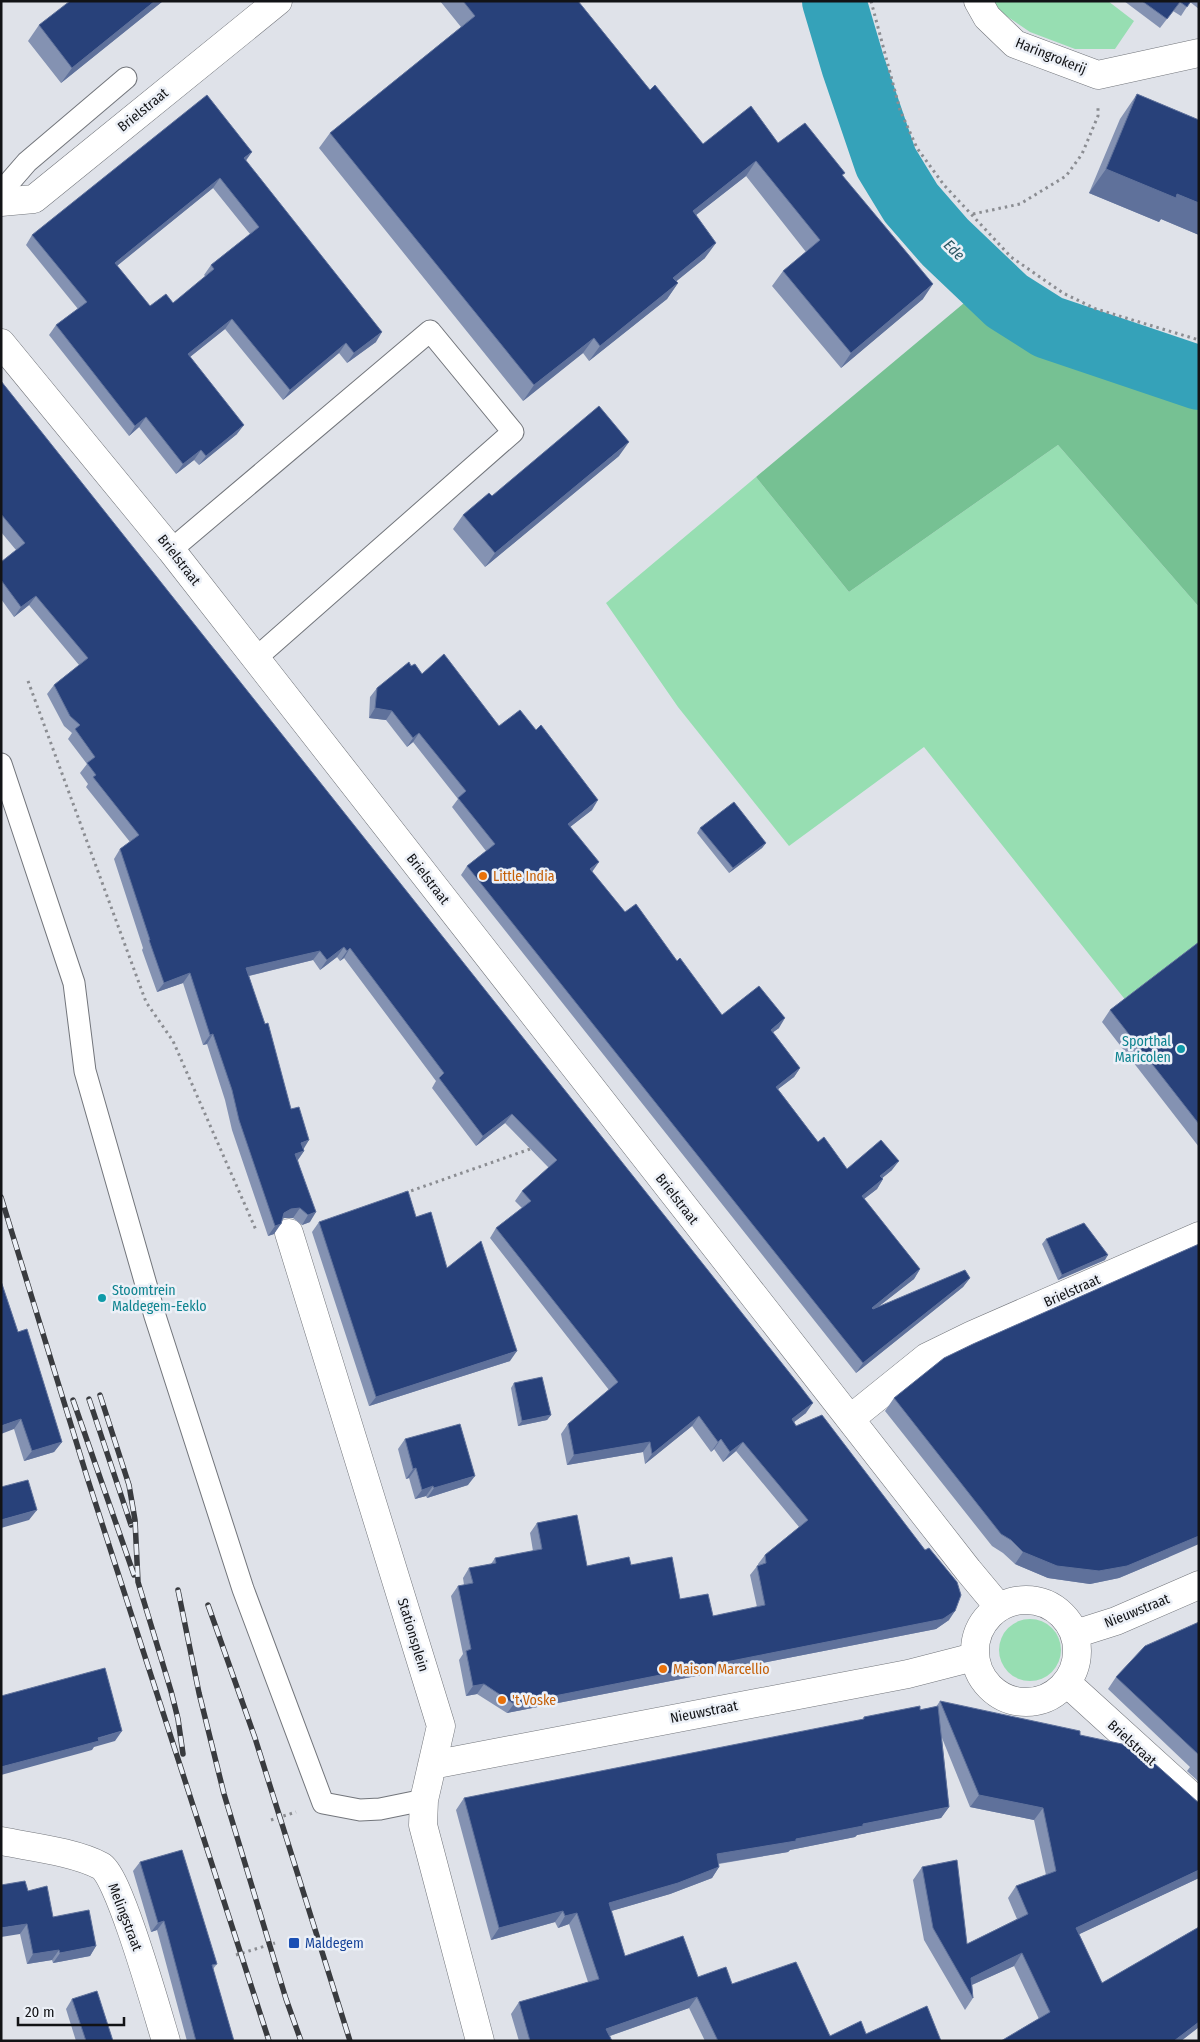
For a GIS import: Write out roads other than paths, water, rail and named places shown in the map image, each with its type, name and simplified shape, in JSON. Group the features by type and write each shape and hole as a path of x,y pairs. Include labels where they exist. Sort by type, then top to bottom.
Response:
{"street":[{"name":"Brielstraat","path":"1,202 34,199 278,1"},
{"name":"Haringrokerij","path":"978,1 987,17 1015,44 1098,75 1199,53"},
{"name":"Brielstraat","path":"1,343 171,550 850,1420 998,1606"},
{"name":"Brielstraat","path":"850,1420 928,1357 972,1335 1199,1236"},
{"name":"Stationsplein","path":"291,1243 441,1726 424,1800 423,1825 480,2041"},
{"name":"Nieuwstraat","path":"1074,1634 1116,1621 1199,1585"},
{"path":"1022,1599 1044,1602 1061,1612 1074,1634 1078,1649 1076,1664 1067,1683 1052,1696 1029,1703 1004,1698 986,1685 974,1657 976,1637 982,1622 998,1606 1022,1599"},
{"name":"Nieuwstraat","path":"432,1765 908,1674 974,1657"},
{"name":"Brielstraat","path":"1067,1683 1199,1803"},
{"name":"Melingstraat","path":"1,1841 81,1858 104,1867 114,1884 138,1948 166,2041"}],"lane":[{"path":"1,192 27,162 126,78"},
{"path":"171,550 430,331 513,432 256,658"},
{"path":"1,764 74,983 85,1071 156,1316 243,1589 323,1803 360,1810 380,1809 424,1800"}],"waterway":[{"name":"Ede","path":"834,1 853,65 886,162 911,203 945,242 1007,301 1048,327 1199,378"}],"railway":[{"path":"1,1197 87,1477 269,2041"},
{"path":"100,1395 129,1485 135,1520 138,1582 171,1691 178,1719 183,1754"},
{"path":"89,1399 131,1525"},
{"path":"73,1400 134,1575"},
{"path":"178,1590 199,1693 224,1794 286,1999 301,2041"},
{"path":"208,1605 255,1738 350,2041"}],"place":[{"name":"Little India","path":"483,876"},
{"name":"Sporthal Maricolen","path":"1181,1049"},
{"name":"Stoomtrein Maldegem-Eeklo","path":"102,1298"},
{"name":"Maison Marcellio","path":"663,1669"},
{"name":"'t Voske","path":"502,1700"},
{"name":"Maldegem","path":"294,1943"}]}
